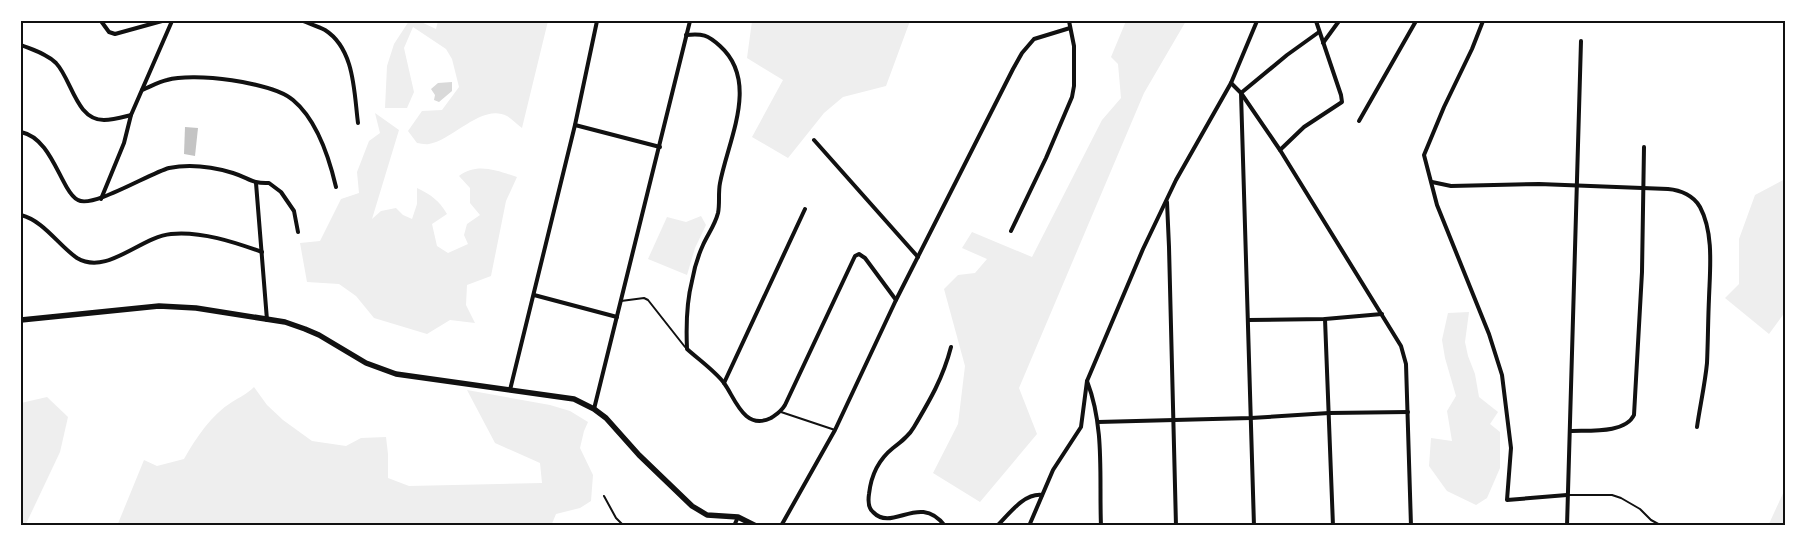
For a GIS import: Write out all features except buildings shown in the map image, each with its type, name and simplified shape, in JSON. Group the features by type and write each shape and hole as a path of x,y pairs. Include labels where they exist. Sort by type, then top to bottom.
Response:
{"main road":[{"path":"21,320 168,306 196,308 285,322 305,329 366,363 396,374 574,399 594,409 606,418 639,454 692,506 707,515 738,516 756,526"}],"street":[{"path":"101,21 109,32 115,34 162,21"},
{"path":"100,199 124,143 131,115 172,21"},
{"path":"303,21 324,29 342,47 350,68 358,123"},
{"path":"510,390 575,126 597,21"},
{"path":"594,409 690,21"},
{"path":"1012,231 1072,97 1074,46 1069,21"},
{"path":"1029,526 1052,470 1081,427 1087,381 1143,249 1166,200 1231,83 1257,21"},
{"path":"1280,150 1304,128 1342,102 1316,21"},
{"path":"1323,43 1339,21"},
{"path":"1359,121 1416,21"},
{"path":"1483,21 1424,155 1437,205 1489,334 1502,375 1511,448 1507,500 1567,495"},
{"path":"781,526 835,430 896,300 1022,53 1034,39 1070,28"},
{"path":"1241,93 1287,55 1319,32"},
{"path":"686,35 698,33 706,36 712,39 729,55 735,68 741,96 720,185 718,214 703,246 691,282 685,321 686,349 724,383 745,415 751,418 767,420 780,412 855,256 859,254 865,258 896,300"},
{"path":"1567,526 1576,185 1579,137 1580,41"},
{"path":"21,45 39,52 56,63 74,92 78,104 90,117 97,120 106,120 131,115"},
{"path":"142,90 167,80 196,77 229,80 279,91 298,104 312,123 331,165 336,187"},
{"path":"1231,83 1241,93 1280,150 1401,346 1404,356 1408,412 1410,526"},
{"path":"1241,93 1254,526"},
{"path":"575,126 660,147"},
{"path":"21,132 28,134 44,147 59,175 75,198 85,203 100,199 168,169 185,166 206,168 234,174 256,183 270,183 281,192 294,211 298,232"},
{"path":"814,140 918,257"},
{"path":"1570,431 1619,428 1628,423 1634,416 1642,272 1644,147"},
{"path":"1432,182 1451,186 1576,185 1644,187 1676,189 1686,193 1699,206 1705,222 1708,235 1710,274 1707,364 1697,427"},
{"path":"256,183 267,320"},
{"path":"1166,200 1169,247 1176,526"},
{"path":"724,383 805,209"},
{"path":"21,215 30,217 77,258 92,264 102,263 119,256 148,240 172,234 192,234 239,244 262,252"},
{"path":"534,294 617,317"},
{"path":"1248,320 1326,319 1382,314"},
{"path":"1326,319 1332,526"},
{"path":"946,526 938,516 929,512 889,518 881,517 873,513 868,500 872,477 879,463 913,429 940,381 951,348"},
{"path":"1087,381 1098,422 1100,438 1101,526"},
{"path":"1098,422 1251,418 1329,413 1408,412"},
{"path":"997,526 1025,500 1033,495 1042,495"},
{"path":"734,526 738,516"}],"lane":[{"path":"621,301 644,298 648,300 686,349"},
{"path":"780,412 835,430"},
{"path":"1567,495 1621,498 1640,509 1651,520 1662,526"},
{"path":"604,496 616,518 624,526"}],"shaded area":[{"path":"409,21 419,21 436,29 438,21 548,21 522,128 507,116 497,113 488,114 438,141 427,144 417,143 408,131 422,111 442,110 459,87 452,59 446,49 413,27 404,48 414,92 407,108 385,108 387,66 394,44"},
{"path":"752,21 910,21 886,86 843,97 824,113 788,158 752,137 783,80 747,58"},
{"path":"1126,21 1186,21 1144,93 1019,388 1037,434 980,502 933,473 958,424 965,366 944,289 958,275 975,273 987,259 962,248 972,232 1032,257 1102,120 1121,98 1118,64 1111,57"},
{"path":"452,82 452,91 439,102 434,100 435,95 431,89 438,83"},
{"path":"375,113 399,130 372,219 381,211 396,208 403,215 412,219 417,204 417,188 434,198 447,214 432,224 437,246 448,253 468,244 464,235 467,224 480,215 470,203 470,188 459,176 473,169 488,169 517,177 506,201 491,276 467,285 466,305 475,323 450,320 427,334 374,318 356,296 339,284 307,282 300,243 320,241 341,199 359,193 357,172 369,141 380,133"},
{"path":"1785,179 1785,312 1769,334 1725,298 1739,284 1739,239 1755,195"},
{"path":"701,216 706,225 695,248 687,275 648,259 667,217 686,222"},
{"path":"1469,312 1465,342 1468,356 1475,374 1479,397 1498,412 1490,424 1500,432 1500,468 1487,498 1476,505 1447,491 1429,466 1431,438 1452,441 1447,411 1456,396 1442,340 1448,313"},
{"path":"254,387 267,405 283,420 312,441 346,446 361,438 386,437 388,478 409,486 542,483 540,463 495,443 467,390 550,405 570,411 588,422 580,448 593,475 591,501 580,508 556,514 551,526 117,526 144,460 157,466 184,459 199,435 217,413"},
{"path":"47,397 68,417 60,452 25,526 21,526 21,403"},
{"path":"1785,489 1785,526 1768,526"}]}
